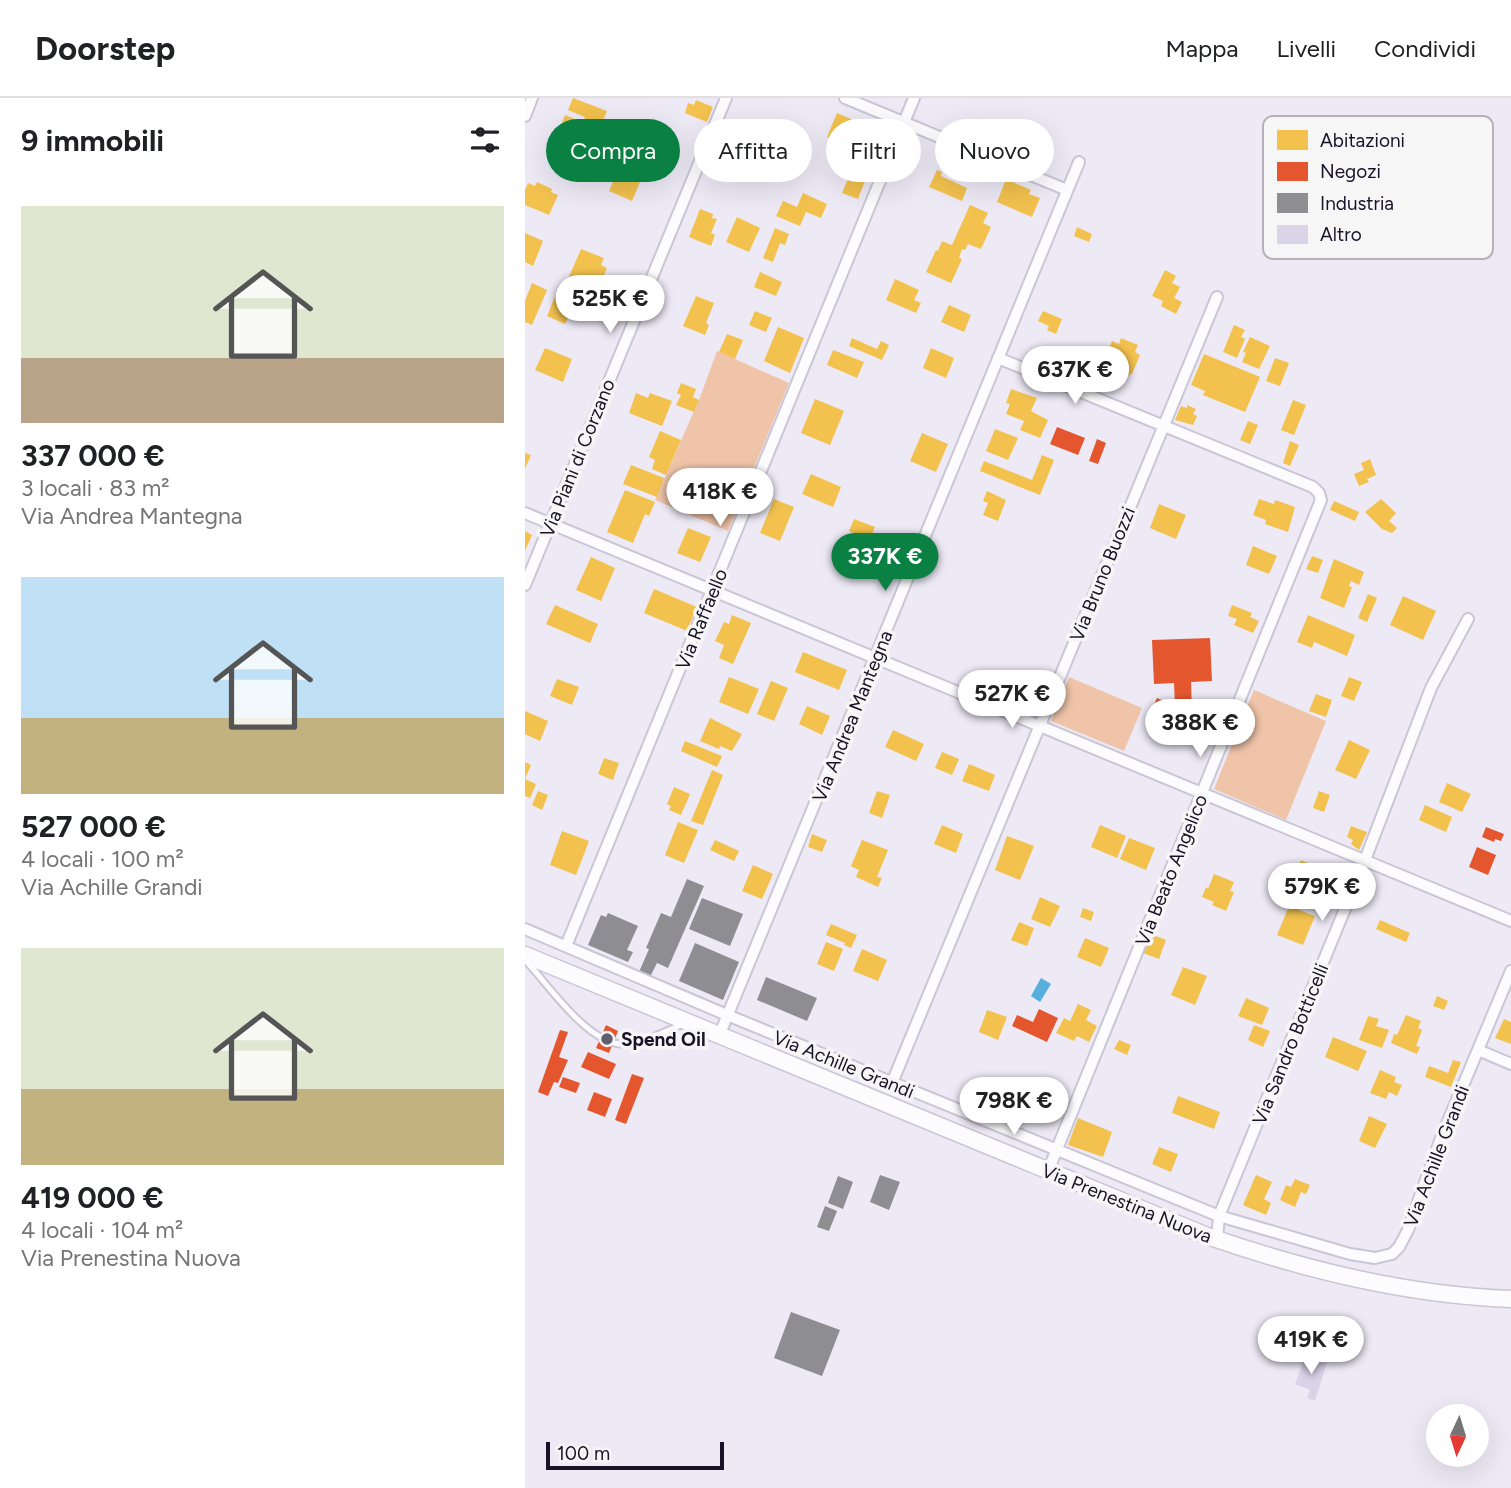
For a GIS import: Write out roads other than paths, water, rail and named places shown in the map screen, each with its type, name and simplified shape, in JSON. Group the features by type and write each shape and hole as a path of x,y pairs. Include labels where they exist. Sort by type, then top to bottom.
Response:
{"main road":[{"name":"Via Prenestina Nuova","path":"525,957 622,994 1217,1239 1366,1282 1435,1293 1511,1299"}],"street":[{"path":"525,116 532,98"},
{"name":"Via Piani di Corzano","path":"525,585 726,98"},
{"path":"845,98 895,119"},
{"name":"Via Raffaello","path":"906,119 914,98"},
{"path":"921,130 1067,190"},
{"name":"Via Andrea Mantegna","path":"719,1036 1079,162"},
{"name":"Via Raffaello","path":"566,946 880,182"},
{"name":"Via Bruno Buozzi","path":"892,1083 1217,297"},
{"path":"998,358 1164,425"},
{"name":"Via Beato Angelico","path":"1048,1171 1321,500 1313,487 1164,425"},
{"path":"525,513 1511,921"},
{"name":"Via Sandro Botticelli","path":"1217,1239 1219,1216 1365,860 1431,688 1468,619"},
{"name":"Via Achille Grandi","path":"525,929 727,1016 1219,1216 1358,1256 1379,1258 1389,1256 1399,1247 1408,1230 1441,1138 1511,971"},
{"path":"622,994 631,974"},
{"path":"1478,1050 1511,1064"}],"lane":[{"path":"525,957 588,1029 617,1044 635,1042 688,1023"}],"water":[{"path":"1041,978 1051,984 1040,1002 1031,996"}],"place":[{"name":"Spend Oil","path":"607,1039"}]}
